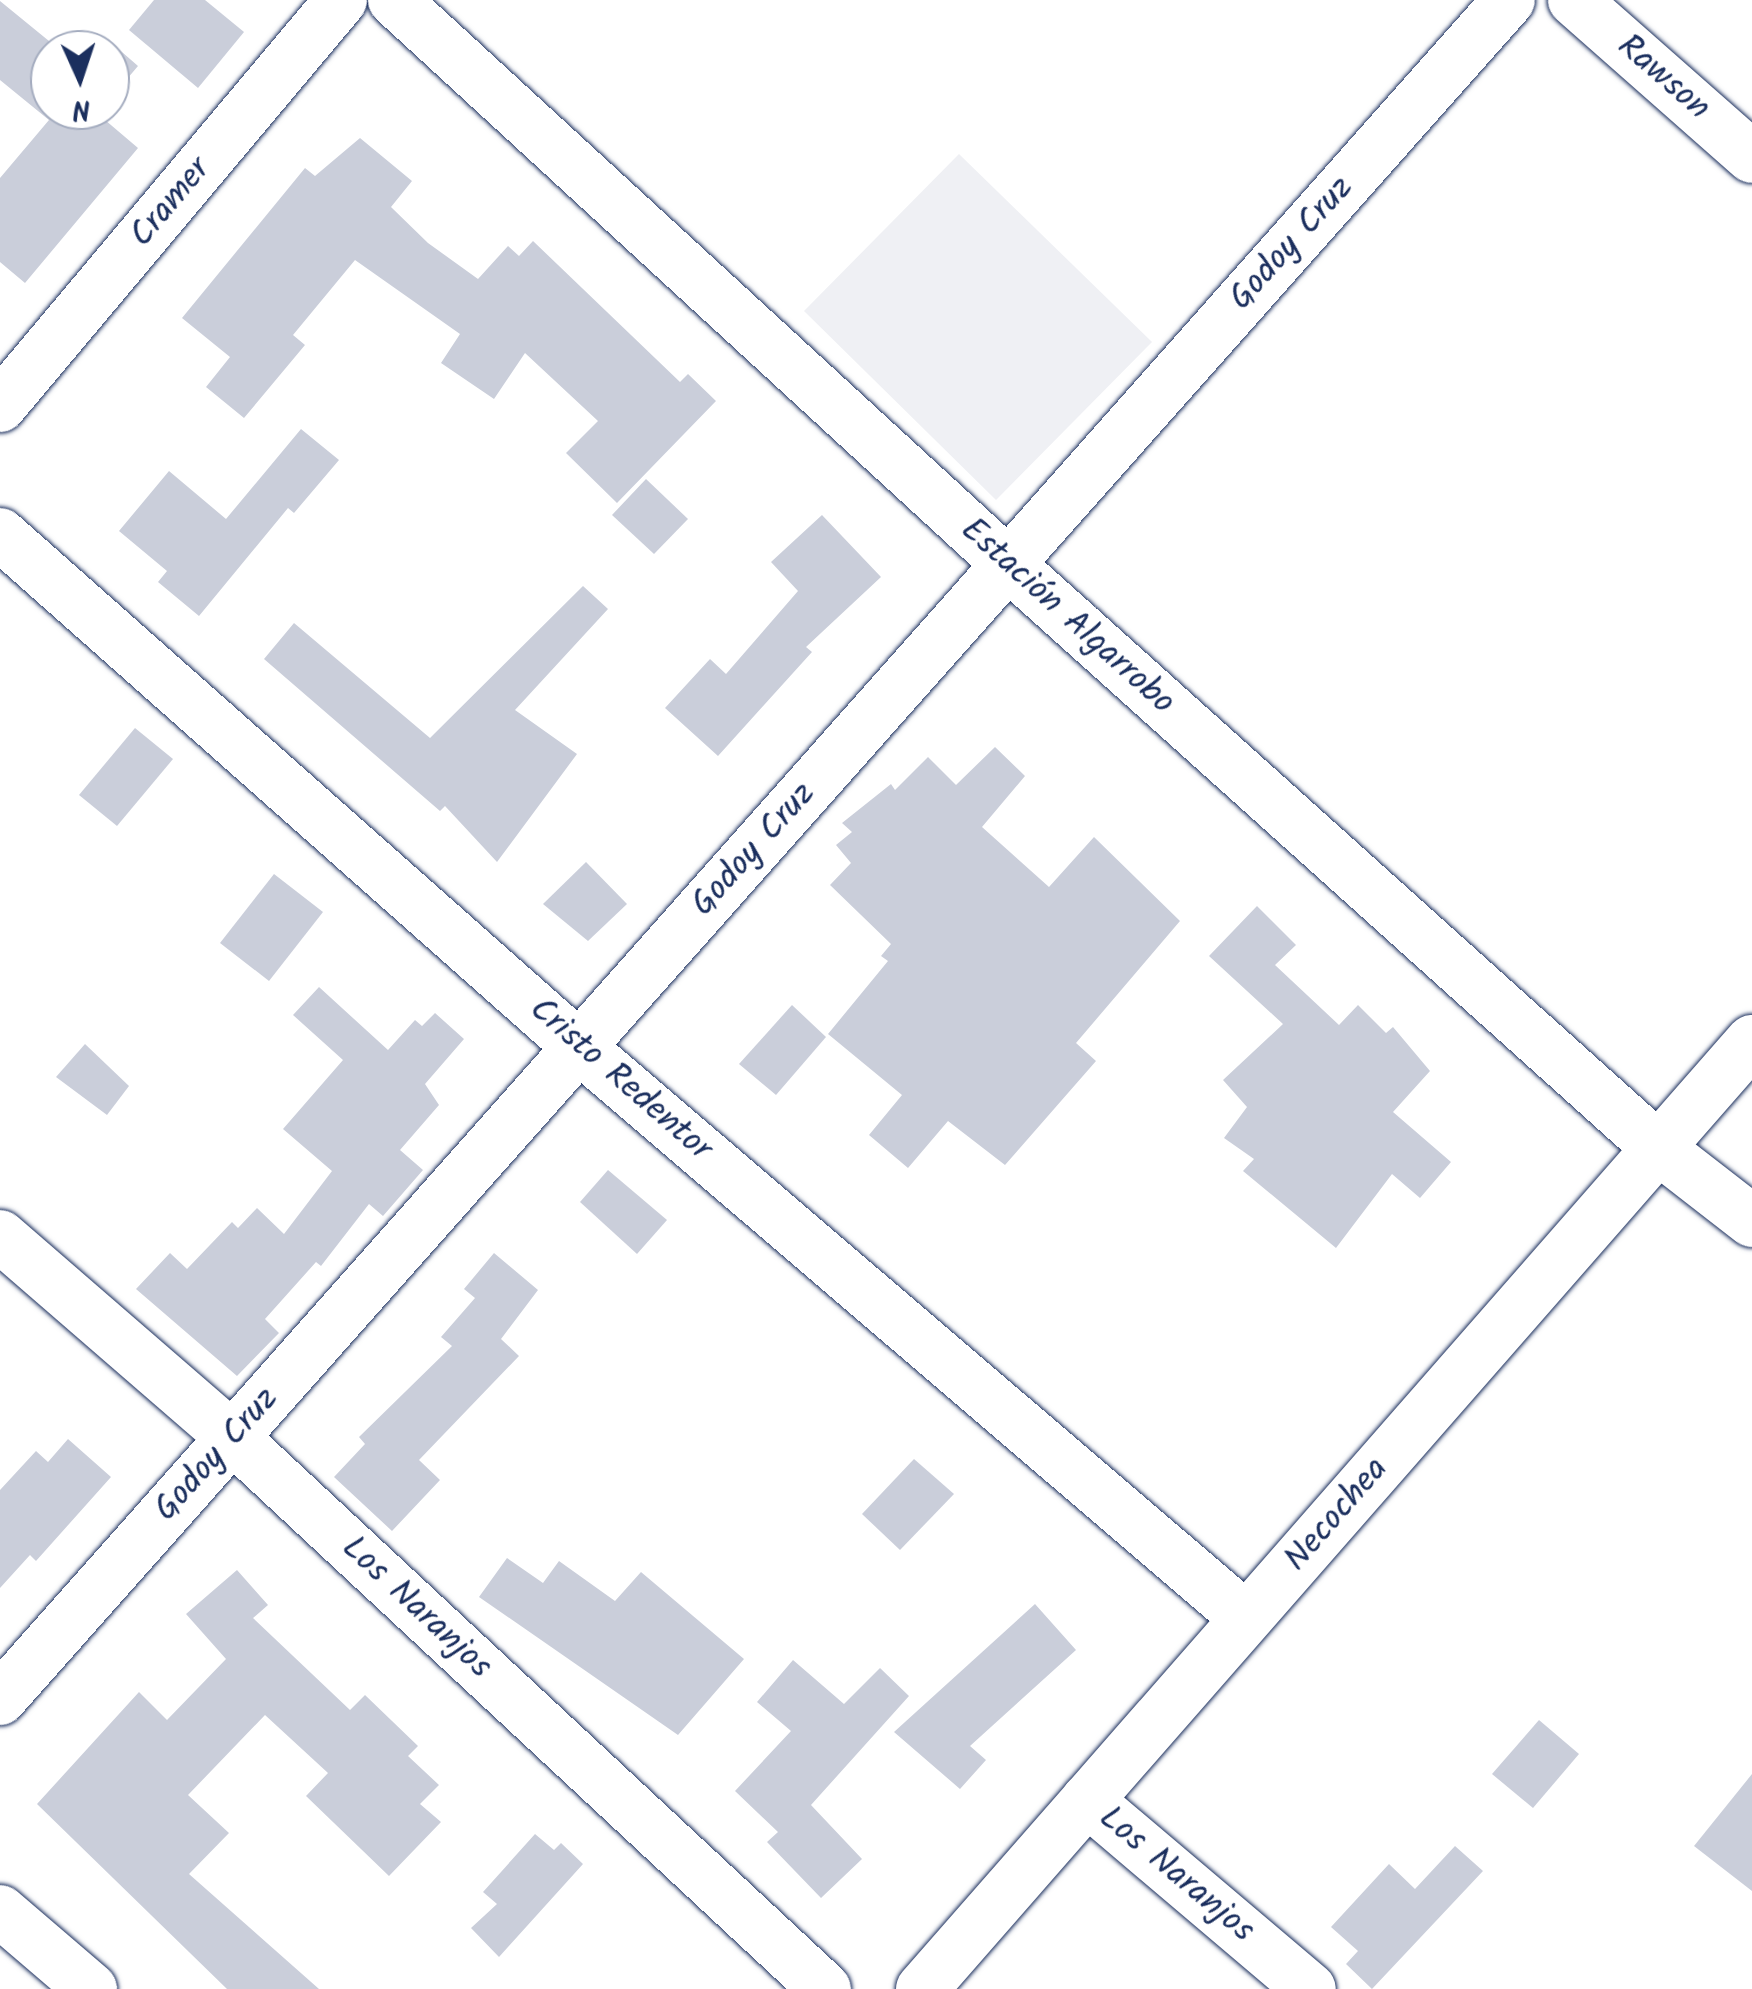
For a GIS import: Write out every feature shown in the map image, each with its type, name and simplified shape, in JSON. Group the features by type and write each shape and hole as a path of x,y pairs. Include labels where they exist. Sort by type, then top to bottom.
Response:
{"street":[{"name":"Cramer","path":"0,406 341,0"},
{"name":"Estación Algarrobo","path":"394,0 1008,564 1658,1148 1747,1223"},
{"name":"Godoy Cruz","path":"0,1699 1508,0"},
{"name":"Rawson","path":"1574,0 1752,156"},
{"name":"Cristo Redentor","path":"0,534 580,1046 1246,1618"},
{"name":"Necochea","path":"922,1989 1752,1041"},
{"name":"Los Naranjos","path":"0,1236 232,1438 824,1989"},
{"name":"Los Naranjos","path":"1087,1800 1310,1989"},
{"path":"0,1911 91,1989"}],"shaded area":[{"path":"959,154 1152,342 996,500 804,311"}],"building":[{"path":"154,0 205,0 244,32 198,88 129,30"},
{"path":"0,1 36,30 30,30 30,104 0,80"},
{"path":"130,59 138,66 130,75"},
{"path":"41,130 117,130 138,148 25,283 0,262 0,178"},
{"path":"360,138 412,181 391,207 428,243 478,279 508,246 519,256 533,241 680,382 688,374 716,401 617,503 566,453 598,421 525,353 494,399 441,363 460,334 355,260 293,335 305,345 244,418 206,387 230,357 182,318 305,168 315,176"},
{"path":"301,429 339,460 294,513 288,508 199,616 158,582 167,571 119,531 169,471 226,519"},
{"path":"646,479 688,519 654,554 612,515"},
{"path":"822,515 881,577 806,647 812,652 718,756 665,708 710,659 726,674 798,591 771,562"},
{"path":"583,586 608,609 515,710 577,754 497,862 445,806 440,811 264,659 294,623 430,738"},
{"path":"135,728 173,759 117,826 79,795"},
{"path":"995,747 1025,776 982,827 1049,887 1094,837 1180,921 1076,1043 1096,1061 1005,1165 948,1121 908,1168 869,1135 902,1095 828,1034 888,961 881,956 891,944 830,885 851,863 836,845 852,832 842,823 891,784 895,790 928,757 956,785"},
{"path":"586,862 627,904 588,941 543,904"},
{"path":"274,874 323,912 269,981 220,943"},
{"path":"1257,906 1296,945 1275,965 1339,1025 1358,1005 1386,1033 1393,1027 1430,1071 1393,1112 1451,1162 1420,1198 1392,1174 1336,1248 1243,1171 1254,1159 1224,1138 1247,1107 1223,1080 1283,1024 1209,956"},
{"path":"319,987 388,1050 415,1020 422,1026 435,1013 464,1039 425,1084 439,1105 400,1150 423,1170 383,1216 369,1204 321,1266 316,1262 265,1319 279,1333 237,1376 136,1289 170,1253 187,1269 232,1222 238,1228 257,1208 284,1234 332,1171 283,1129 343,1060 293,1015"},
{"path":"792,1005 826,1037 776,1095 739,1064"},
{"path":"85,1044 129,1086 107,1115 56,1077"},
{"path":"608,1170 667,1220 637,1254 580,1202"},
{"path":"494,1253 538,1290 501,1339 519,1356 419,1460 440,1480 392,1531 334,1477 365,1444 359,1437 452,1346 441,1337 475,1298 464,1289"},
{"path":"68,1439 111,1477 36,1561 30,1555 0,1588 0,1490 36,1451 48,1462"},
{"path":"914,1459 954,1494 900,1550 862,1514"},
{"path":"507,1558 543,1583 559,1561 615,1601 641,1572 744,1659 678,1735 479,1597"},
{"path":"237,1570 268,1605 253,1618 350,1710 365,1695 418,1746 408,1756 439,1785 420,1804 441,1822 389,1876 306,1796 328,1773 265,1715 188,1795 229,1833 189,1874 319,1989 227,1989 37,1804 139,1692 167,1720 226,1659 186,1614"},
{"path":"1035,1604 1076,1650 970,1746 986,1760 960,1789 894,1732"},
{"path":"793,1660 844,1704 880,1668 909,1696 811,1805 862,1859 821,1898 767,1842 778,1832 735,1791 791,1731 757,1702"},
{"path":"1539,1720 1579,1754 1533,1808 1492,1774"},
{"path":"1752,1774 1752,1891 1694,1846"},
{"path":"535,1834 554,1850 561,1843 583,1864 499,1957 471,1928 497,1904 483,1892"},
{"path":"1455,1846 1483,1871 1372,1989 1346,1964 1358,1951 1331,1927 1389,1864 1415,1889"}]}
